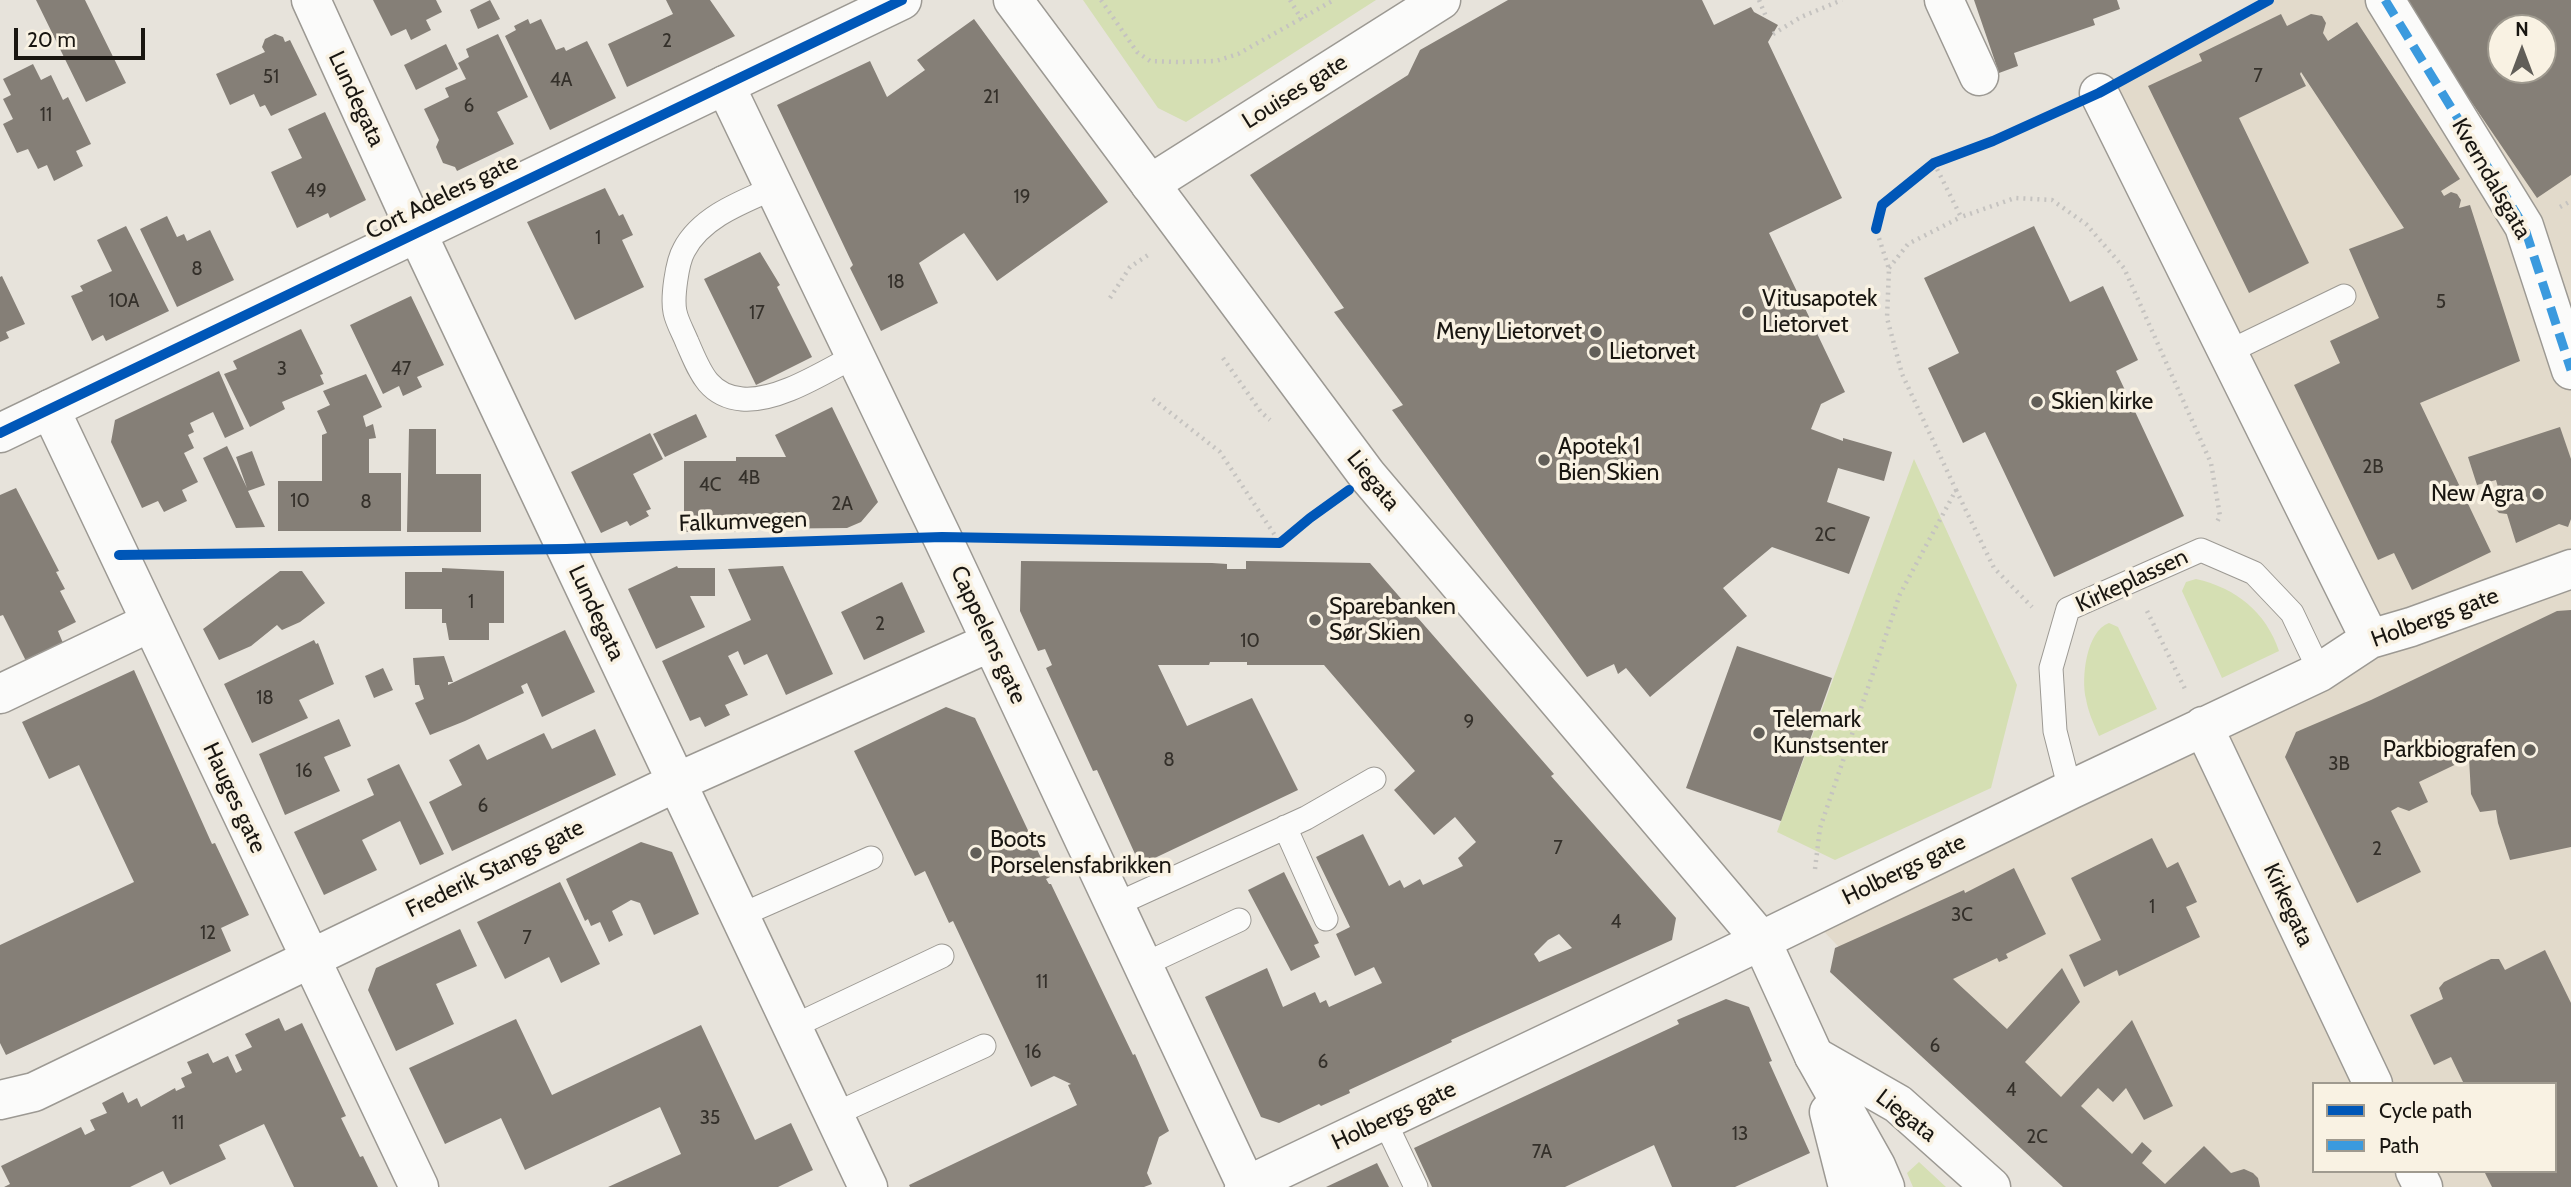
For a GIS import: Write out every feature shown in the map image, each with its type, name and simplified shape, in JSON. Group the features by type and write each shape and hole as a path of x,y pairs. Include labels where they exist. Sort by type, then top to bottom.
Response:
{"street":[{"name":"Lundegata","path":"311,0 417,233 867,1187"},
{"name":"Cort Adelers gate","path":"0,433 902,0"},
{"name":"Liegata","path":"1013,0 1367,475 1761,940 1814,1056 1898,1104 1991,1187"},
{"name":"Louises gate","path":"1150,184 1441,0"},
{"path":"1944,0 1979,76"},
{"name":"Kverndalsgata","path":"2385,0 2524,226 2571,370"},
{"name":"Cappelens gate","path":"725,85 991,642 1246,1187"},
{"path":"2099,93 2371,639"},
{"name":"Hauges gate","path":"50,409 419,1187"},
{"name":"Holbergs gate","path":"1246,1187 2070,790 2195,710 2320,672 2371,639 2571,569"},
{"path":"0,694 151,622"},
{"name":"Frederik Stangs gate","path":"0,1100 34,1093 310,957 677,782 991,642"},
{"name":"Kirkegata","path":"2195,710 2372,1082"},
{"path":"1814,1056 1848,1187"},
{"path":"1814,1056 1885,1187"}],"lane":[{"path":"774,188 732,206 697,232 683,251 676,280 674,312 704,380 717,391 741,399 763,397 801,385 855,356"},
{"path":"2228,352 2344,296"},
{"name":"Kirkeplassen","path":"2070,790 2055,731 2051,668 2068,609 2200,550 2254,573 2292,612 2320,672"},
{"path":"1115,905 1285,827 1374,779"},
{"path":"1285,827 1326,919"},
{"path":"739,916 871,858"},
{"path":"1143,965 1239,920"},
{"path":"792,1027 942,956"},
{"path":"833,1115 984,1046"},
{"path":"1384,1120 1416,1187"}],"path":[{"path":"1101,0 1137,52 1150,61 1216,61 1238,54 1334,0"},
{"path":"1290,0 1302,20"},
{"path":"1759,0 1767,19"},
{"path":"1773,34 1801,17 1842,0"},
{"path":"1929,152 1961,217"},
{"path":"1924,171 1946,158"},
{"path":"1889,269 1908,244 1961,217 2015,198 2052,200 2085,225 2124,268 2211,463 2220,516 2200,550"},
{"path":"1879,217 1876,229 1889,269 1887,318 1902,374 1956,490 1994,568 2030,607 2068,609"},
{"path":"1110,298 1130,267 1151,252"},
{"path":"1153,399 1220,452 1280,543"},
{"path":"1813,880 1820,828 1900,594 1956,490"},
{"path":"1267,542 1280,543 1290,534"},
{"path":"2132,579 2195,710"}],"shaded area":[{"path":"2270,0 2571,0 2571,1187 2070,1187 1809,916 2370,639 2099,93"}],"green space":[{"path":"1083,0 1376,0 1186,122 1158,108"},
{"path":"1914,459 2017,685 1991,788 1835,860 1777,832"},
{"path":"2196,579 2224,589 2248,604 2266,625 2279,651 2222,678 2182,591 2186,582"},
{"path":"2109,623 2118,627 2157,709 2099,736 2087,704 2085,668 2095,635"},
{"path":"1919,1162 1946,1187 1913,1187 1907,1173"}],"building":[{"path":"36,0 85,0 126,83 86,102"},
{"path":"373,0 436,0 442,12 426,20 431,30 411,40 406,29 391,36"},
{"path":"490,0 500,19 478,29 470,10"},
{"path":"666,0 710,0 735,36 627,87 608,44 673,14"},
{"name":"Lietorvet","path":"1508,0 1702,0 1714,25 1751,7 1754,12 1778,25 1768,42 1842,198 1769,233 1845,392 1821,404 1811,429 1843,441 1843,438 1892,452 1884,481 1838,468 1827,502 1870,517 1849,574 1772,547 1723,588 1747,616 1650,697 1626,668 1618,674 1614,664 1587,677 1392,410 1403,405 1334,312 1344,308 1250,175 1408,75 1420,50"},
{"path":"1974,0 2117,0 2120,9 2093,19 2095,25 2014,53 2018,66 1999,73"},
{"path":"2406,0 2571,0 2571,175 2537,198 2408,9"},
{"path":"2281,14 2287,26 2311,14 2322,16 2326,23 2323,33 2328,41 2357,22 2460,179 2441,191 2444,196 2451,192 2457,194 2461,200 2459,208 2470,205 2520,361 2420,403 2491,552 2412,590 2394,553 2378,560 2294,385 2340,363 2330,341 2379,318 2349,249 2404,228 2301,72 2306,86 2239,118 2309,263 2249,293 2148,86 2202,61 2199,54"},
{"path":"528,19 530,24 541,19 556,50 564,47 566,51 587,41 616,98 550,130 505,36 516,30 514,26"},
{"path":"974,19 1108,202 997,281 964,233 919,263 938,303 881,331 850,268 853,265 777,105 870,61 887,97 925,70 917,60"},
{"path":"275,34 283,37 285,42 290,40 317,95 271,116 265,105 260,107 254,94 230,105 216,74 265,52 262,47 265,39"},
{"path":"498,34 528,97 497,112 514,144 457,171 455,167 443,163 436,147 439,140 424,109 449,97 445,88 466,79 458,63 469,57 466,49"},
{"path":"446,44 458,69 416,90 404,65"},
{"path":"33,64 41,80 51,75 63,100 68,97 91,144 76,151 83,166 54,181 47,165 38,169 28,149 17,153 3,124 13,119 3,99 11,95 3,79"},
{"path":"325,112 366,200 330,218 328,213 297,228 271,172 302,158 288,129"},
{"path":"605,188 619,216 623,214 633,235 622,240 644,287 575,320 527,222"},
{"path":"167,216 177,237 184,234 187,241 210,230 234,280 177,307 140,229"},
{"path":"126,226 169,311 106,341 103,335 92,341 71,296 83,291 80,286 112,271 97,240"},
{"name":"Skien kirke","path":"2034,226 2070,302 2103,286 2138,360 2116,371 2184,516 2054,577 1985,432 1963,443 1928,368 1959,353 1924,278"},
{"path":"760,252 780,285 777,287 812,357 756,385 704,279"},
{"path":"2,276 25,324 6,332 9,338 0,342 0,277"},
{"path":"411,296 444,365 417,377 422,387 403,396 399,386 383,394 350,325"},
{"path":"301,329 323,374 320,375 324,384 282,402 285,409 250,427 224,374 237,369 233,361"},
{"path":"219,371 244,429 225,438 213,412 190,423 194,432 188,435 194,448 184,453 198,482 182,490 187,501 164,512 158,501 142,508 111,442 115,420"},
{"path":"366,374 382,407 363,416 366,427 373,424 376,438 369,439 369,473 401,473 401,531 278,531 278,481 322,481 322,435 327,433 317,411 330,405 323,391"},
{"path":"832,407 878,502 861,522 847,528 684,532 684,461 786,457 775,435"},
{"path":"696,414 707,437 665,457 653,434"},
{"path":"2560,427 2571,459 2571,519 2568,527 2559,524 2516,543 2507,514 2499,513 2493,506 2494,497 2499,491 2496,480 2477,485 2468,457"},
{"path":"409,429 436,429 436,474 481,474 481,532 407,532"},
{"path":"650,433 663,459 633,474 651,509 646,511 649,516 630,526 627,521 601,533 571,472"},
{"path":"227,446 247,488 236,457 252,451 265,485 248,491 265,527 236,528 203,458"},
{"path":"16,488 59,571 56,572 65,589 60,591 76,622 58,631 63,643 26,661 3,615 0,616 0,495"},
{"path":"1021,561 1212,563 1227,564 1227,569 1246,569 1246,561 1370,563 1676,918 1672,940 1451,1040 1452,1042 1321,1106 1319,1104 1279,1123 1261,1117 1205,997 1267,968 1283,1007 1315,992 1320,1003 1326,1000 1329,1007 1382,983 1374,967 1355,976 1336,934 1350,927 1316,857 1363,834 1389,886 1400,880 1404,888 1420,879 1423,885 1463,866 1458,858 1476,842 1455,817 1434,835 1394,790 1415,771 1324,665 1210,662 1209,665 1158,665 1187,726 1252,698 1298,790 1140,865 1097,770 1093,771 1046,668 1052,665 1045,649 1038,651 1020,611","holes":["1559,934 1572,948 1539,962 1534,954 1548,940"]},
{"path":"677,566 715,568 715,596 690,596 705,627 656,649 628,589"},
{"path":"783,566 833,674 786,695 767,654 744,665 738,651 728,656 748,695 725,705 730,715 705,727 700,717 690,721 662,661 751,620 728,569"},
{"path":"442,568 504,571 504,623 489,623 489,640 449,640 446,623 442,623 442,609 405,609 405,572 442,572"},
{"path":"280,571 302,571 325,603 300,622 282,630 277,625 251,646 219,660 203,629"},
{"path":"902,582 925,632 864,660 841,612"},
{"path":"2571,610 2571,847 2510,860 2496,810 2480,812 2471,794 2469,758 2419,782 2428,802 2409,811 2398,807 2391,811 2421,872 2357,903 2285,757 2296,732 2371,700 2557,611"},
{"path":"565,630 595,692 542,717 527,683 521,686 524,693 430,735 415,703 424,699 419,685 415,685 413,658 444,656 453,682 448,682 448,685"},
{"path":"314,640 318,643 334,684 299,700 308,718 252,743 224,684"},
{"name":"Telemark Kunstsenter","path":"1737,646 1832,678 1781,821 1686,788"},
{"path":"383,668 393,690 374,698 365,676"},
{"path":"134,670 212,844 215,843 249,915 221,928 231,951 6,1055 0,1043 0,945 134,882 79,765 49,779 22,722"},
{"path":"946,707 975,718 1050,877 1046,879 1051,884 1133,1055 1135,1054 1169,1131 1159,1137 1147,1173 1152,1184 1144,1187 909,1185 1077,1105 1068,1085 1071,1084 1054,1076 1031,1087 953,921 949,923 925,871 915,876 854,751"},
{"path":"339,719 351,746 324,757 340,791 285,815 259,754"},
{"path":"595,729 616,775 452,851 429,802 462,785 449,760 479,744 487,760 544,733 552,749"},
{"path":"399,764 444,854 420,865 400,821 362,840 377,870 324,895 294,832 374,795 367,779"},
{"path":"2152,838 2167,868 2178,862 2197,902 2186,907 2200,937 2119,976 2117,970 2084,987 2069,955 2101,940 2071,878"},
{"path":"641,842 672,852 699,914 654,935 640,903 631,900 612,911 623,935 609,942 600,922 591,926 588,919 585,921 566,879"},
{"path":"2014,868 2046,934 2006,954 2008,958 1999,962 1997,958 1953,979 2007,1029 2062,968 2080,1002 2025,1062 2061,1097 2132,1020 2173,1106 2144,1120 2126,1088 2113,1102 2098,1088 2081,1106 2132,1154 2142,1142 2152,1151 2142,1163 2165,1184 2204,1146 2231,1173 2244,1169 2253,1173 2258,1178 2260,1187 2063,1187 1830,972 1835,948 1964,890 1965,893"},
{"path":"1284,872 1319,943 1314,945 1320,957 1291,971 1248,890"},
{"path":"560,882 600,964 561,983 549,957 505,979 477,922"},
{"path":"460,929 477,966 436,984 454,1024 396,1051 368,990 376,968"},
{"path":"2545,950 2571,1003 2571,1187 2492,1187 2485,1173 2557,1173 2557,1082 2463,1082 2451,1057 2434,1065 2410,1015 2443,999 2439,988 2444,982 2491,959 2499,959 2505,970"},
{"path":"1726,999 1749,1007 1772,1061 1769,1062 1810,1153 1735,1187 1672,1187 1654,1145 1565,1187 1432,1187 1414,1148 1679,1024 1677,1020"},
{"path":"279,1018 285,1031 302,1023 346,1116 341,1118 378,1187 294,1187 264,1124 219,1145 226,1159 170,1185 163,1171 130,1187 4,1187 10,1184 1,1166 81,1127 85,1135 95,1130 90,1120 107,1113 102,1103 123,1092 128,1103 137,1098 141,1107 175,1088 176,1091 185,1087 181,1078 192,1073 187,1062 208,1053 213,1063 228,1056 236,1073 242,1070 235,1055 252,1047 245,1034"},
{"path":"516,1019 552,1095 701,1025 755,1140 791,1123 813,1170 778,1187 608,1187 681,1154 660,1107 525,1170 501,1118 445,1144 409,1068"},
{"path":"1377,1163 1389,1187 1326,1187"}],"marked path":[{"path":"2385,0 2524,226 2571,370"}],"cycle path":[{"path":"0,433 902,0"},
{"path":"1876,229 1882,205 1934,163 1993,141 2099,93 2269,0"},
{"name":"Falkumvegen","path":"119,555 566,549 942,537 1280,543 1349,490"}],"place":[{"name":"Vitusapotek Lietorvet","path":"1748,312"},
{"name":"Meny Lietorvet","path":"1596,332"},
{"name":"Lietorvet","path":"1595,352"},
{"name":"Skien kirke","path":"2037,402"},
{"name":"Apotek 1 Bien Skien","path":"1544,460"},
{"name":"New Agra","path":"2538,494"},
{"name":"Sparebanken Sør Skien","path":"1315,620"},
{"name":"Telemark Kunstsenter","path":"1759,733"},
{"name":"Parkbiografen","path":"2530,750"},
{"name":"Boots Porselensfabrikken","path":"976,853"}]}
